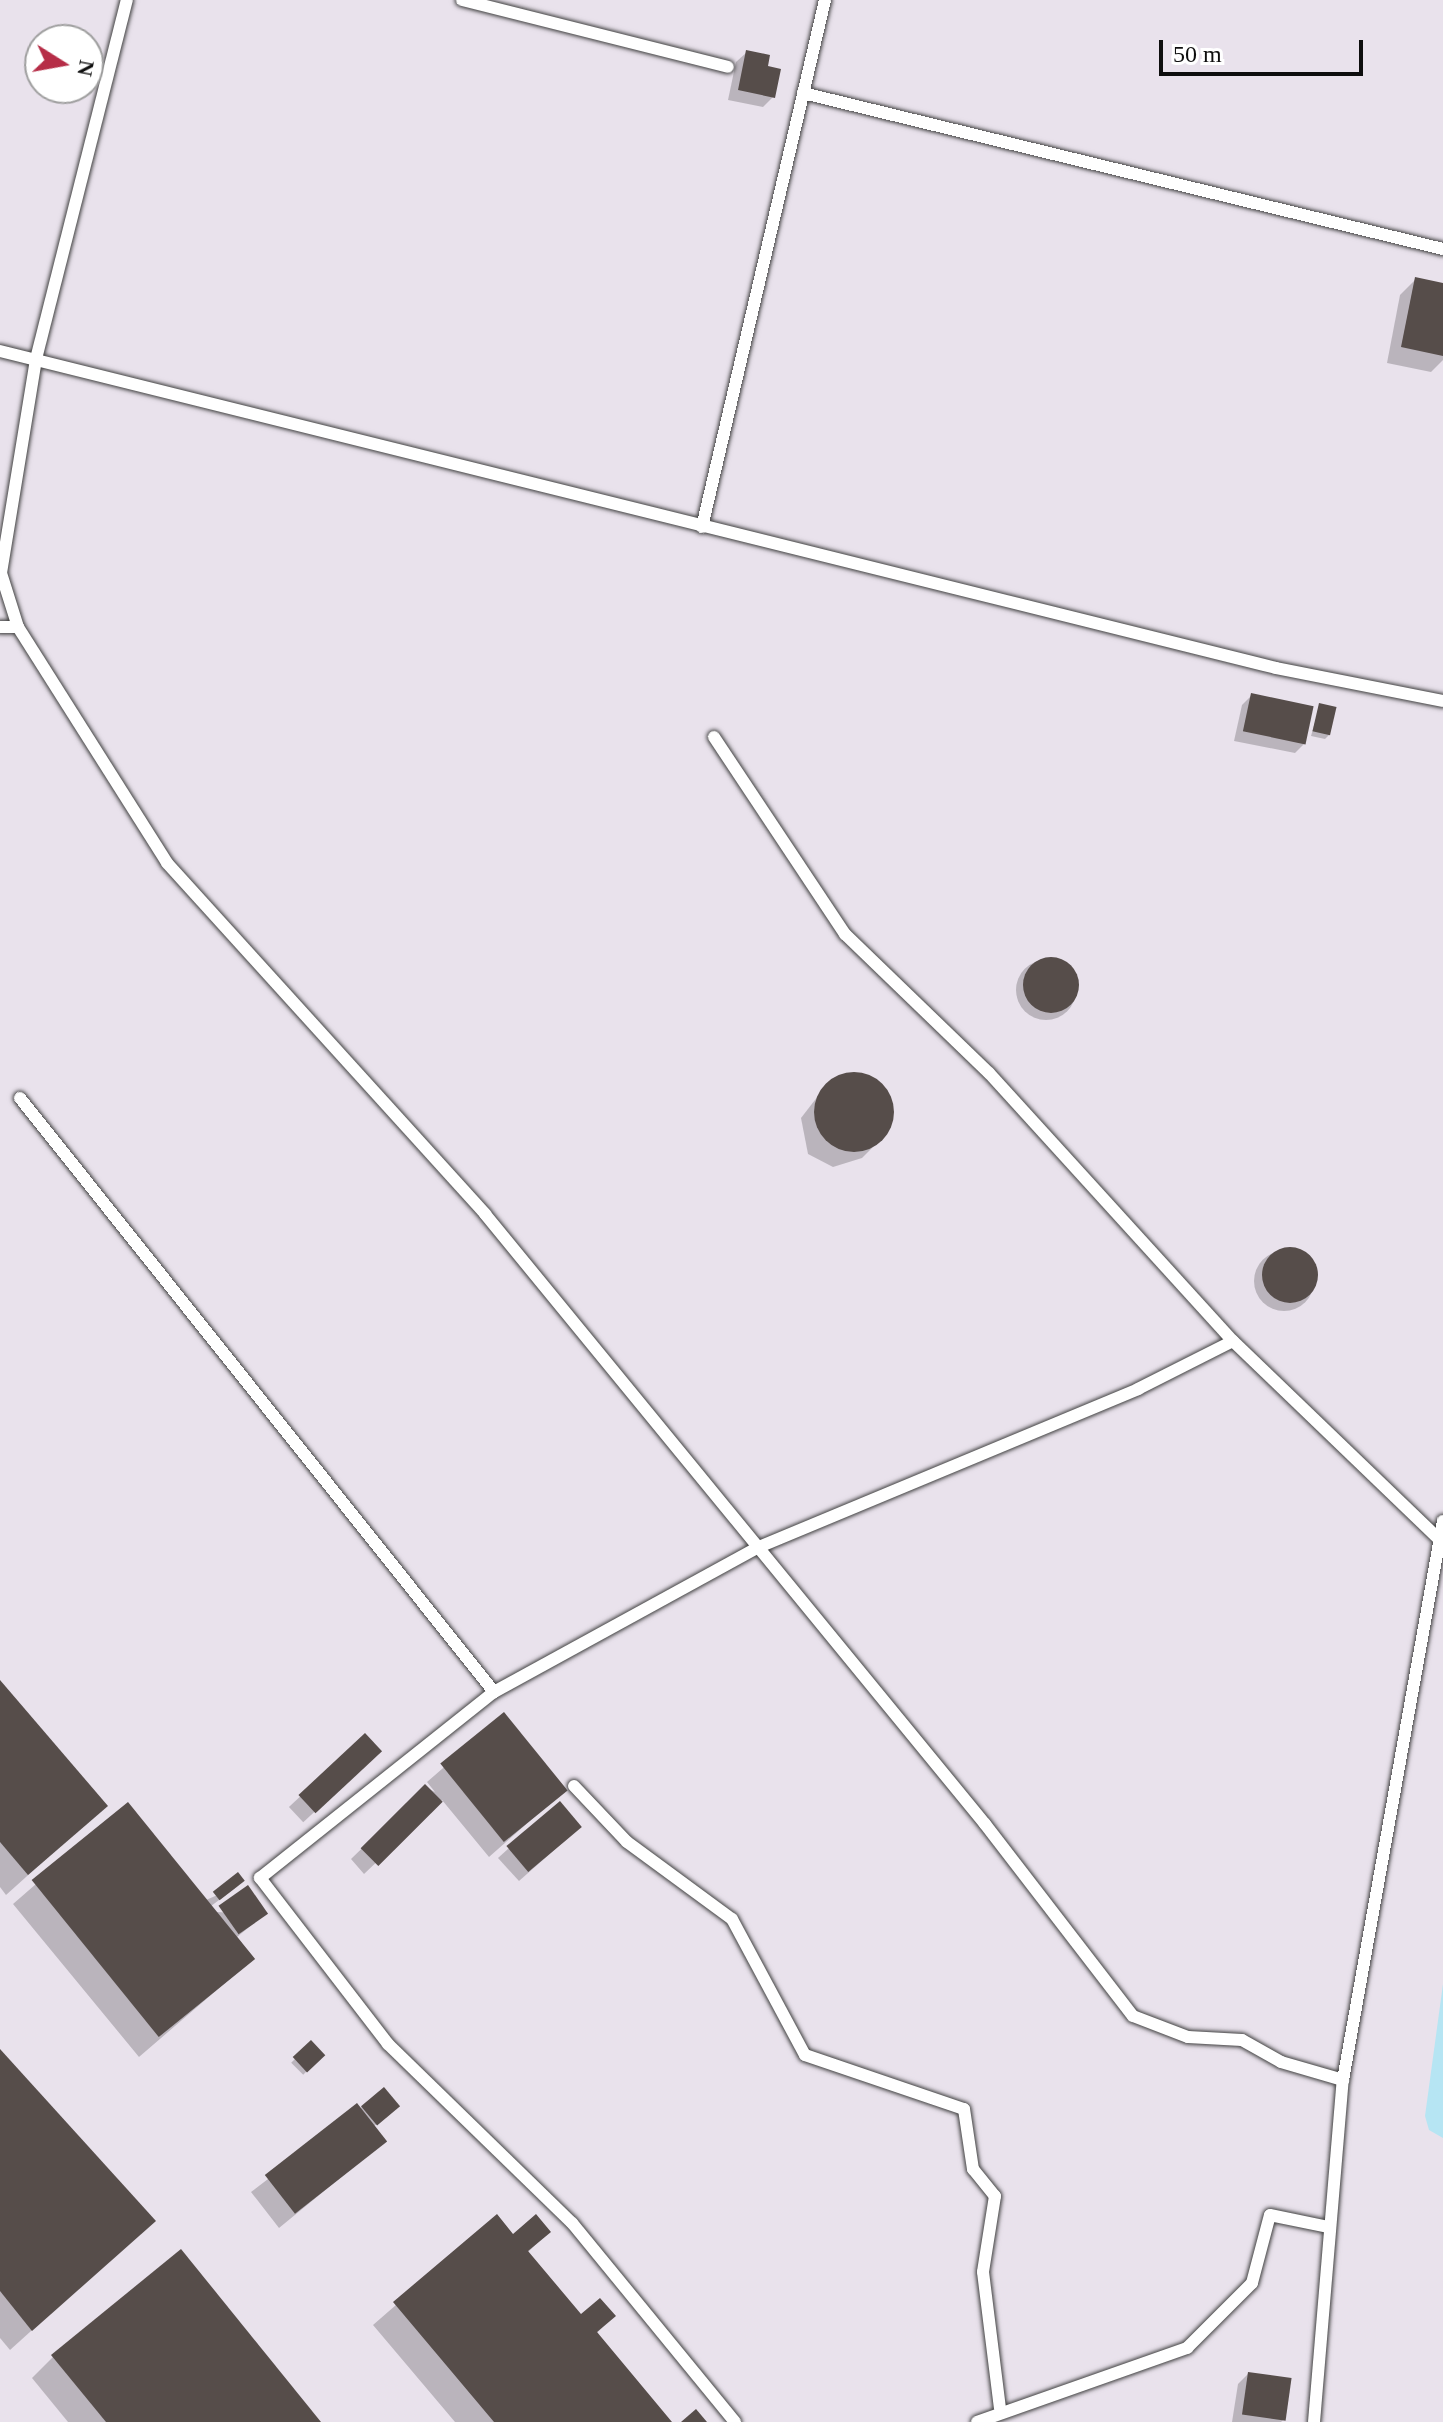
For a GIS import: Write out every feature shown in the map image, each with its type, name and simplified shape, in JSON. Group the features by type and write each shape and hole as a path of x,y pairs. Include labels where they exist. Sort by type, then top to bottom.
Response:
{"lane":[{"path":"127,0 36,359 1,573 18,627 167,863 485,1214 759,1547 1133,2016 1188,2037 1242,2040 1343,2080"},
{"path":"462,0 728,67"},
{"path":"702,527 825,0"},
{"path":"803,93 1443,249"},
{"path":"0,351 702,527 1443,701"},
{"path":"0,627 18,627"},
{"path":"714,737 845,934 989,1073 1233,1341 1441,1542"},
{"path":"20,1098 494,1692"},
{"path":"735,2422 572,2223 388,2044 260,1878 494,1692 759,1547 1138,1389 1233,1341"},
{"path":"1314,2422 1328,2227 1343,2080 1443,1521"},
{"path":"574,1786 627,1842 732,1919 805,2055 964,2109 973,2169 995,2196 983,2272 1000,2408"},
{"path":"977,2422 1000,2408 1187,2348 1252,2283 1270,2215 1328,2227"}],"shaded area":[{"path":"0,0 1443,0 1443,2422 0,2422"}],"water":[{"path":"1443,1984 1443,2138 1429,2130 1425,2116"}],"building":[{"path":"746,50 770,55 768,66 781,69 775,98 738,90"},
{"path":"1415,277 1443,283 1443,356 1401,347"},
{"path":"1251,693 1314,706 1305,744 1243,731"},
{"path":"1319,703 1337,707 1330,735 1312,731"},
{"path":"1051,957 1071,965 1079,985 1071,1005 1051,1013 1031,1005 1023,985 1031,965"},
{"path":"854,1072 869,1075 882,1084 891,1097 894,1112 891,1127 882,1140 869,1149 854,1152 839,1149 826,1140 817,1127 814,1112 817,1097 826,1084 839,1075"},
{"path":"1290,1247 1310,1255 1318,1275 1310,1295 1290,1303 1270,1295 1262,1275 1270,1255"},
{"path":"0,1680 108,1806 28,1875 0,1842"},
{"path":"504,1712 568,1790 504,1842 440,1764"},
{"path":"365,1733 382,1751 315,1813 298,1795"},
{"path":"425,1784 443,1802 378,1866 361,1848"},
{"path":"560,1801 582,1827 528,1872 506,1846"},
{"path":"128,1802 255,1959 159,2037 32,1880"},
{"path":"238,1872 245,1881 220,1900 213,1892"},
{"path":"248,1885 268,1914 239,1934 219,1906"},
{"path":"311,2040 325,2055 307,2072 293,2057"},
{"path":"0,2049 156,2221 32,2331 0,2291"},
{"path":"384,2087 400,2106 377,2125 361,2106"},
{"path":"357,2103 387,2142 295,2214 265,2175"},
{"path":"497,2214 513,2234 536,2214 551,2232 528,2251 581,2314 600,2298 616,2316 597,2332 672,2422 494,2422 393,2302"},
{"path":"181,2249 321,2422 106,2422 51,2355"},
{"path":"1248,2372 1292,2378 1286,2421 1242,2415"},
{"path":"696,2409 707,2422 681,2422"}]}
